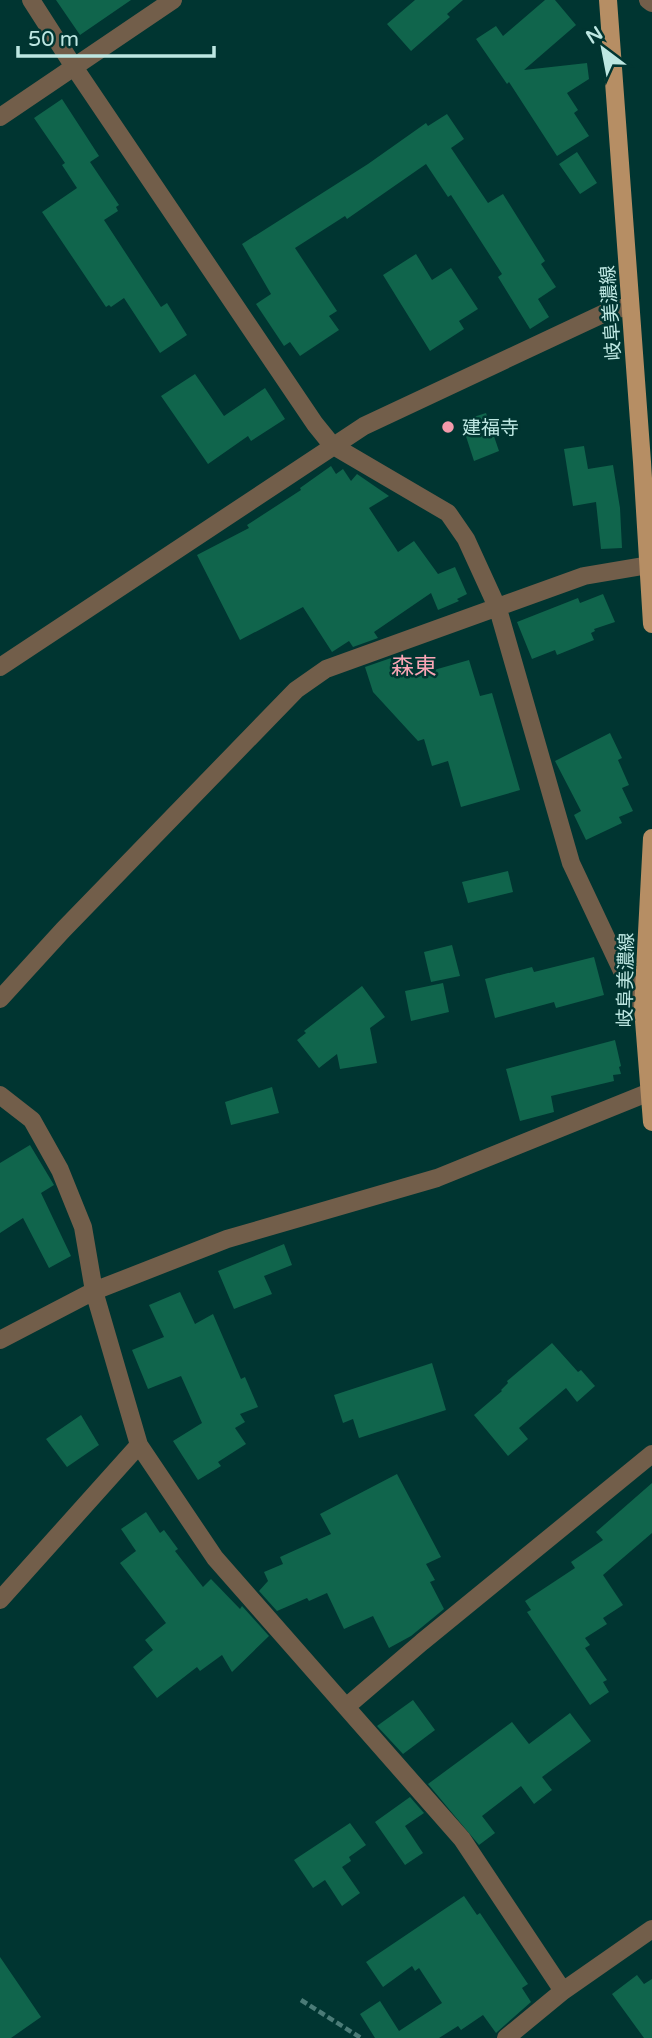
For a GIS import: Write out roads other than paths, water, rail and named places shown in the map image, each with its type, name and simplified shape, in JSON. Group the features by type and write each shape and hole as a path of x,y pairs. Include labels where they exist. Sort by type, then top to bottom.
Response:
{"main road":[{"name":"岐阜美濃線","path":"608,0 631,306 647,462 652,624"},
{"name":"岐阜美濃線","path":"652,838 643,1008 652,1122"}],"street":[{"path":"31,0 315,424 332,445 449,513 466,539 498,609 571,863 621,969 643,1008"},
{"path":"0,117 173,0"},
{"path":"0,667 364,426 609,311 631,306"},
{"path":"0,999 63,930 296,690 326,669 584,576 649,565"},
{"path":"0,1340 93,1292 227,1239 437,1178 650,1093"},
{"path":"0,1095 32,1120 61,1170 83,1227 93,1292 139,1445 215,1558 462,1839 563,1991"},
{"path":"0,1600 139,1445"},
{"path":"346,1707 652,1454"},
{"path":"506,2038 563,1991 652,1929"}],"place":[{"name":"建福寺","path":"448,427"}],"district":[{"name":"森東","path":"414,666"}]}
